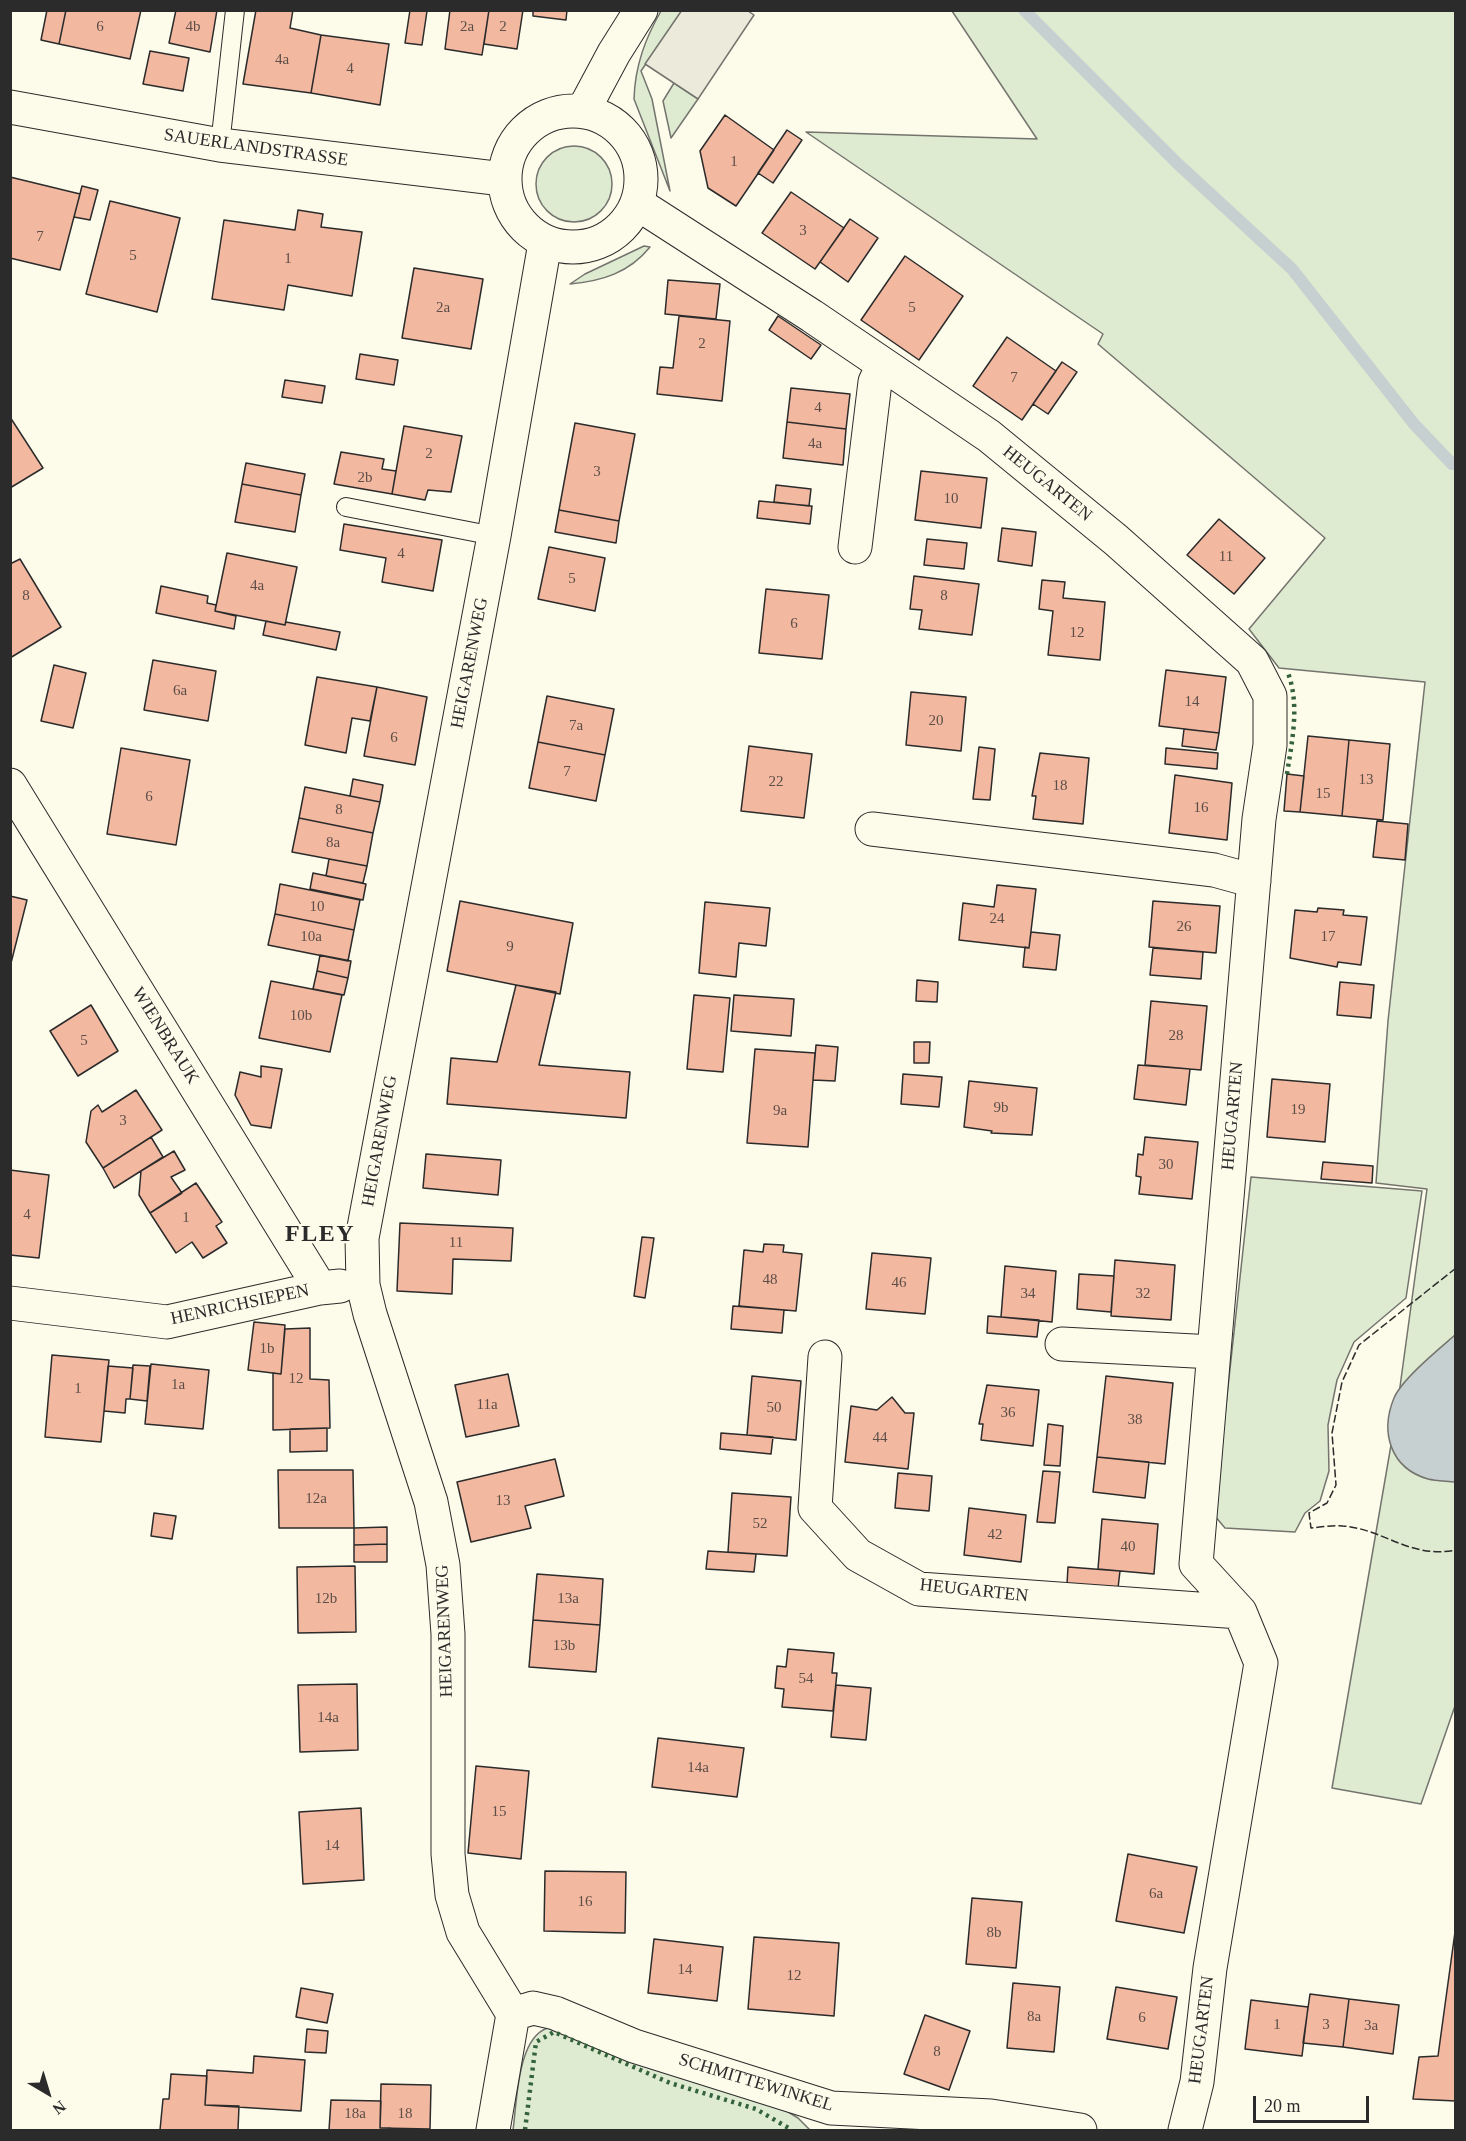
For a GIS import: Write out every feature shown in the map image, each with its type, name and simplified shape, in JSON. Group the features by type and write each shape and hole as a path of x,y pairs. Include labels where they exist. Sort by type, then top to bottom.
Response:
{"street":[{"path":"583,111 614,53 641,10"},
{"name":"SAUERLANDSTRASSE","path":"10,107 220,145 503,179"},
{"path":"583,111 611,122 633,144 642,173 638,204 623,227 600,243 572,249 545,243 523,228 508,205 503,179 510,150 527,127 554,113 583,111"},
{"name":"HEUGARTEN","path":"638,204 988,436 1046,481 1252,661 1270,696 1270,745 1254,881 1196,1563 1240,1612 1261,1663 1210,1968 1197,2082 1185,2130"},
{"name":"HEIGARENWEG","path":"513,2014 463,1932 452,1895 448,1854 448,1635 443,1565 431,1502 370,1314 363,1285 362,1238 494,536 545,243"},
{"path":"855,547 876,382 883,365"},
{"name":"WIENBRAUK","path":"10,784 320,1288"},
{"path":"872,829 1214,870 1254,881"},
{"name":"HENRICHSIEPEN","path":"10,1303 167,1322 320,1288 363,1285"},
{"path":"1062,1344 1213,1352"},
{"name":"HEUGARTEN","path":"825,1357 815,1508 858,1554 919,1589 1240,1612"},
{"name":"SCHMITTEWINKEL","path":"513,2014 533,2008 555,2013 634,2046 833,2119 992,2116 1080,2130"},
{"path":"493,2130 513,2014"}],"lane":[{"path":"220,145 235,10"},
{"path":"346,507 494,536"}],"green space":[{"path":"661,11 682,11 641,71 652,99 670,191 634,99 636,75 642,53"},
{"path":"952,11 1455,11 1456,1703 1421,1804 1332,1788 1396,1416 1427,1189 1376,1183 1388,1021 1425,682 1279,668 1249,629 1325,538 1098,344 1103,334 806,132 1037,139"},
{"path":"674,83 698,99 671,138 663,101"},
{"path":"574,146 589,149 601,157 609,169 612,184 609,199 601,211 589,219 574,222 559,219 547,211 539,199 536,184 539,169 547,157 559,149"},
{"path":"644,246 650,247 624,269 604,278 570,284 585,274"},
{"path":"1251,1177 1422,1191 1406,1298 1354,1342 1337,1380 1328,1425 1329,1471 1320,1501 1305,1513 1295,1532 1225,1528 1214,1515"},
{"path":"548,2028 780,2107 798,2118 810,2130 513,2130 524,2057 538,2034"}],"shaded area":[{"path":"682,10 748,11 754,15 698,99 645,64"},
{"path":"1455,1335 1455,1482 1428,1479 1415,1474 1405,1466 1397,1458 1392,1447 1388,1423 1398,1390"}],"building":[{"path":"47,10 66,10 59,44 41,40"},
{"path":"66,10 141,10 130,59 59,44"},
{"path":"176,10 217,10 210,52 169,43"},
{"path":"256,10 293,10 290,28 321,35 311,93 243,84"},
{"path":"410,10 427,11 422,45 405,43"},
{"path":"450,10 489,10 482,55 445,49"},
{"path":"489,10 523,10 517,49 484,44"},
{"path":"533,10 567,10 566,20 533,16"},
{"path":"321,35 389,44 380,105 311,93"},
{"path":"150,51 189,58 183,91 143,84"},
{"path":"725,115 774,150 736,206 708,188 700,151"},
{"path":"787,130 802,140 773,183 758,173"},
{"path":"10,177 80,194 60,270 10,258"},
{"path":"82,186 98,190 90,220 74,217"},
{"path":"791,192 844,228 815,269 762,233"},
{"path":"110,201 180,218 157,312 86,294"},
{"path":"298,210 323,214 321,227 362,232 352,296 288,285 284,310 212,299 224,220 295,230"},
{"path":"850,219 878,238 848,282 820,262"},
{"path":"905,256 963,296 919,360 861,320"},
{"path":"414,268 483,279 471,349 402,338"},
{"path":"668,280 720,284 716,319 665,314"},
{"path":"679,316 730,321 722,401 657,394 660,367 673,368"},
{"path":"778,316 821,345 811,359 769,330"},
{"path":"1007,337 1056,371 1022,420 973,386"},
{"path":"360,354 398,360 394,385 356,379"},
{"path":"1062,362 1077,372 1048,414 1033,404"},
{"path":"285,380 325,386 322,403 282,397"},
{"path":"791,388 850,394 846,429 787,422"},
{"path":"10,417 43,468 10,488"},
{"path":"787,422 846,429 843,465 783,458"},
{"path":"575,423 635,434 619,521 559,510"},
{"path":"404,426 462,436 451,492 428,490 425,500 392,494"},
{"path":"341,452 384,459 382,469 396,471 392,494 334,484"},
{"path":"246,463 305,474 301,495 242,484"},
{"path":"921,471 987,478 981,528 915,520"},
{"path":"242,484 301,495 295,532 235,522"},
{"path":"776,485 811,489 809,506 774,502"},
{"path":"759,501 812,506 810,524 757,518"},
{"path":"559,510 619,521 616,543 555,532"},
{"path":"1219,519 1265,558 1234,594 1187,555"},
{"path":"344,524 442,540 433,591 382,582 386,558 340,550"},
{"path":"1002,528 1036,532 1032,566 998,561"},
{"path":"927,539 967,543 964,569 924,565"},
{"path":"549,547 605,558 595,611 538,599"},
{"path":"227,553 297,567 285,625 215,611"},
{"path":"20,559 61,627 10,658 10,564"},
{"path":"914,576 979,584 972,635 919,629 922,610 910,609"},
{"path":"1042,580 1065,582 1063,598 1105,602 1100,660 1048,655 1053,611 1039,609"},
{"path":"161,586 208,596 207,603 216,605 215,611 236,616 234,629 156,613"},
{"path":"766,589 829,595 822,659 759,653"},
{"path":"266,621 285,625 286,622 340,632 336,650 263,635"},
{"path":"153,660 216,671 208,721 144,710"},
{"path":"54,665 86,673 73,728 41,721"},
{"path":"1166,670 1226,677 1219,733 1159,726"},
{"path":"317,677 377,687 370,721 352,718 346,753 305,745"},
{"path":"377,687 427,697 415,765 364,756"},
{"path":"911,692 966,697 961,751 906,745"},
{"path":"547,696 614,709 605,755 538,742"},
{"path":"1184,729 1219,733 1216,750 1182,746"},
{"path":"1308,736 1349,740 1342,816 1300,812"},
{"path":"1349,740 1390,744 1383,820 1342,816"},
{"path":"538,742 605,755 596,801 529,788"},
{"path":"749,746 812,754 804,818 741,811"},
{"path":"979,747 995,749 990,800 973,799"},
{"path":"121,748 190,760 176,845 107,834"},
{"path":"1166,748 1218,753 1217,769 1165,764"},
{"path":"1040,753 1089,758 1083,824 1033,819 1036,796 1032,796"},
{"path":"1287,774 1304,776 1300,812 1284,811"},
{"path":"1175,775 1232,783 1227,840 1169,833"},
{"path":"353,779 383,785 380,802 350,796"},
{"path":"305,787 380,802 373,833 299,818"},
{"path":"299,818 373,833 367,866 292,852"},
{"path":"1377,821 1408,824 1405,860 1373,857"},
{"path":"329,859 367,866 363,883 326,876"},
{"path":"313,873 366,884 363,900 310,889"},
{"path":"280,884 360,900 354,930 275,914"},
{"path":"997,885 1036,889 1029,948 959,940 963,903 994,907"},
{"path":"10,896 27,900 10,967"},
{"path":"460,901 573,923 560,994 447,971"},
{"path":"1153,901 1220,906 1216,953 1149,947"},
{"path":"705,902 770,908 766,946 739,943 736,977 699,973"},
{"path":"1318,908 1344,910 1343,915 1367,917 1361,965 1338,962 1337,967 1290,958 1295,910 1317,912"},
{"path":"275,914 354,930 348,961 268,945"},
{"path":"1031,932 1060,935 1056,970 1023,967 1025,947 1029,948"},
{"path":"1153,948 1203,952 1201,979 1150,975"},
{"path":"320,955 351,961 348,978 317,971"},
{"path":"317,971 348,978 344,995 313,989"},
{"path":"917,980 938,982 937,1002 916,1001"},
{"path":"271,981 342,995 330,1052 259,1038"},
{"path":"1340,982 1374,985 1371,1018 1337,1015"},
{"path":"516,985 556,992 539,1065 630,1072 626,1118 447,1104 451,1058 497,1062"},
{"path":"694,995 730,998 723,1072 687,1069"},
{"path":"734,995 794,999 791,1036 731,1031"},
{"path":"1151,1001 1207,1006 1201,1070 1145,1065"},
{"path":"91,1005 118,1051 78,1076 50,1031"},
{"path":"914,1042 930,1042 929,1063 914,1063"},
{"path":"816,1045 838,1047 835,1081 813,1080"},
{"path":"755,1049 815,1053 808,1147 747,1143"},
{"path":"1138,1065 1190,1069 1186,1105 1134,1099"},
{"path":"261,1066 282,1069 271,1128 251,1125 235,1095 240,1072 261,1077"},
{"path":"903,1074 942,1077 939,1107 901,1104"},
{"path":"1272,1079 1330,1084 1325,1142 1267,1137"},
{"path":"969,1081 1037,1088 1032,1135 991,1133 992,1131 964,1127"},
{"path":"136,1090 162,1130 103,1168 86,1142 91,1111 98,1105 102,1112"},
{"path":"151,1137 163,1157 114,1188 103,1168"},
{"path":"1145,1137 1198,1142 1192,1199 1139,1194 1141,1177 1136,1176 1138,1154 1143,1155"},
{"path":"174,1151 185,1170 171,1177 182,1193 150,1213 139,1195 141,1171"},
{"path":"426,1154 501,1160 498,1195 423,1188"},
{"path":"1323,1162 1373,1166 1372,1183 1321,1179"},
{"path":"10,1170 49,1175 39,1258 10,1255"},
{"path":"196,1183 222,1222 216,1226 227,1243 203,1258 192,1242 176,1253 150,1213"},
{"path":"400,1223 513,1228 511,1261 453,1259 452,1294 397,1291"},
{"path":"642,1237 654,1238 645,1298 634,1296"},
{"path":"764,1244 784,1245 783,1252 802,1254 796,1311 739,1306 744,1250 763,1252"},
{"path":"872,1253 931,1258 925,1314 866,1309"},
{"path":"1115,1260 1175,1265 1171,1320 1111,1316"},
{"path":"1005,1266 1056,1271 1052,1322 1001,1317"},
{"path":"1079,1274 1114,1276 1111,1312 1077,1309"},
{"path":"733,1306 784,1310 782,1333 731,1329"},
{"path":"988,1316 1039,1320 1037,1337 987,1333"},
{"path":"254,1322 285,1325 281,1374 248,1370"},
{"path":"310,1328 310,1379 329,1380 330,1428 273,1430 273,1373 281,1374 285,1329"},
{"path":"52,1355 109,1360 101,1442 45,1437"},
{"path":"151,1364 209,1370 203,1429 145,1424"},
{"path":"133,1365 150,1366 147,1401 130,1399"},
{"path":"108,1366 133,1368 130,1399 126,1399 125,1413 104,1411"},
{"path":"508,1374 519,1426 466,1437 455,1385"},
{"path":"752,1376 801,1381 796,1440 747,1435"},
{"path":"1106,1376 1173,1383 1165,1464 1097,1457"},
{"path":"987,1385 1039,1390 1033,1446 981,1440 983,1424 979,1424"},
{"path":"892,1397 905,1413 914,1413 908,1469 845,1462 851,1406 877,1410"},
{"path":"1048,1424 1063,1426 1060,1466 1044,1465"},
{"path":"327,1428 327,1451 290,1452 290,1429"},
{"path":"721,1433 773,1437 771,1454 720,1449"},
{"path":"1097,1457 1149,1462 1145,1498 1093,1492"},
{"path":"555,1459 564,1496 525,1506 531,1528 471,1542 457,1482"},
{"path":"278,1470 353,1470 354,1528 279,1528"},
{"path":"1043,1471 1060,1472 1055,1523 1037,1522"},
{"path":"898,1473 932,1476 929,1511 895,1508"},
{"path":"732,1493 791,1497 787,1556 728,1552"},
{"path":"969,1508 1026,1515 1021,1562 964,1555"},
{"path":"154,1513 176,1516 172,1539 151,1536"},
{"path":"1102,1519 1158,1524 1154,1574 1098,1569"},
{"path":"387,1527 387,1544 354,1545 354,1528"},
{"path":"387,1544 387,1562 354,1562 354,1545"},
{"path":"708,1551 756,1554 754,1572 706,1569"},
{"path":"355,1566 356,1632 298,1633 297,1567"},
{"path":"1068,1567 1120,1571 1118,1588 1067,1584"},
{"path":"537,1574 603,1579 600,1625 533,1620"},
{"path":"533,1620 600,1625 596,1672 529,1667"},
{"path":"788,1649 834,1653 832,1673 837,1673 833,1711 782,1707 784,1689 775,1688 777,1666 786,1667"},
{"path":"357,1684 358,1750 300,1752 298,1685"},
{"path":"836,1685 871,1688 866,1740 831,1737"},
{"path":"658,1738 744,1748 737,1797 652,1787"},
{"path":"476,1766 529,1771 521,1859 468,1853"},
{"path":"361,1808 364,1880 303,1884 299,1812"},
{"path":"1128,1854 1197,1867 1184,1933 1116,1921"},
{"path":"545,1871 626,1872 625,1933 544,1931"},
{"path":"972,1898 1022,1902 1016,1968 966,1964"},
{"path":"1455,1932 1456,2101 1413,2099 1419,2057 1438,2056"},
{"path":"754,1937 839,1943 834,2016 748,2009"},
{"path":"654,1939 723,1947 717,2001 648,1993"},
{"path":"1013,1983 1060,1987 1054,2052 1007,2048"},
{"path":"1116,1987 1177,1997 1168,2049 1107,2039"},
{"path":"301,1988 333,1994 327,2023 296,2017"},
{"path":"1310,1994 1349,1999 1343,2047 1303,2043"},
{"path":"1349,1999 1399,2005 1393,2054 1343,2047"},
{"path":"1251,2000 1308,2007 1302,2056 1245,2049"},
{"path":"925,2015 970,2031 949,2090 904,2074"},
{"path":"307,2029 328,2031 326,2053 305,2052"},
{"path":"254,2056 305,2060 301,2111 205,2105 207,2070 253,2073"},
{"path":"171,2074 207,2076 205,2105 239,2106 238,2130 160,2130 163,2099 169,2099"},
{"path":"381,2084 431,2085 430,2129 380,2128"},
{"path":"331,2100 381,2101 380,2128 391,2128 390,2130 329,2130"}],"waterway":[{"path":"1024,10 1178,164 1292,269 1414,424 1452,464 1456,464"}],"hedge":[{"path":"1287,774 1293,736 1294,710 1292,685 1288,673"},
{"path":"525,2130 536,2042 554,2032 670,2083 756,2109 792,2130"}],"fence":[{"path":"1456,1268 1359,1345 1342,1382 1332,1433 1336,1485 1327,1503 1309,1513 1311,1528 1331,1526 1358,1528 1410,1547 1439,1552 1456,1550"}],"district":[{"name":"FLEY","path":"320,1235"}]}
